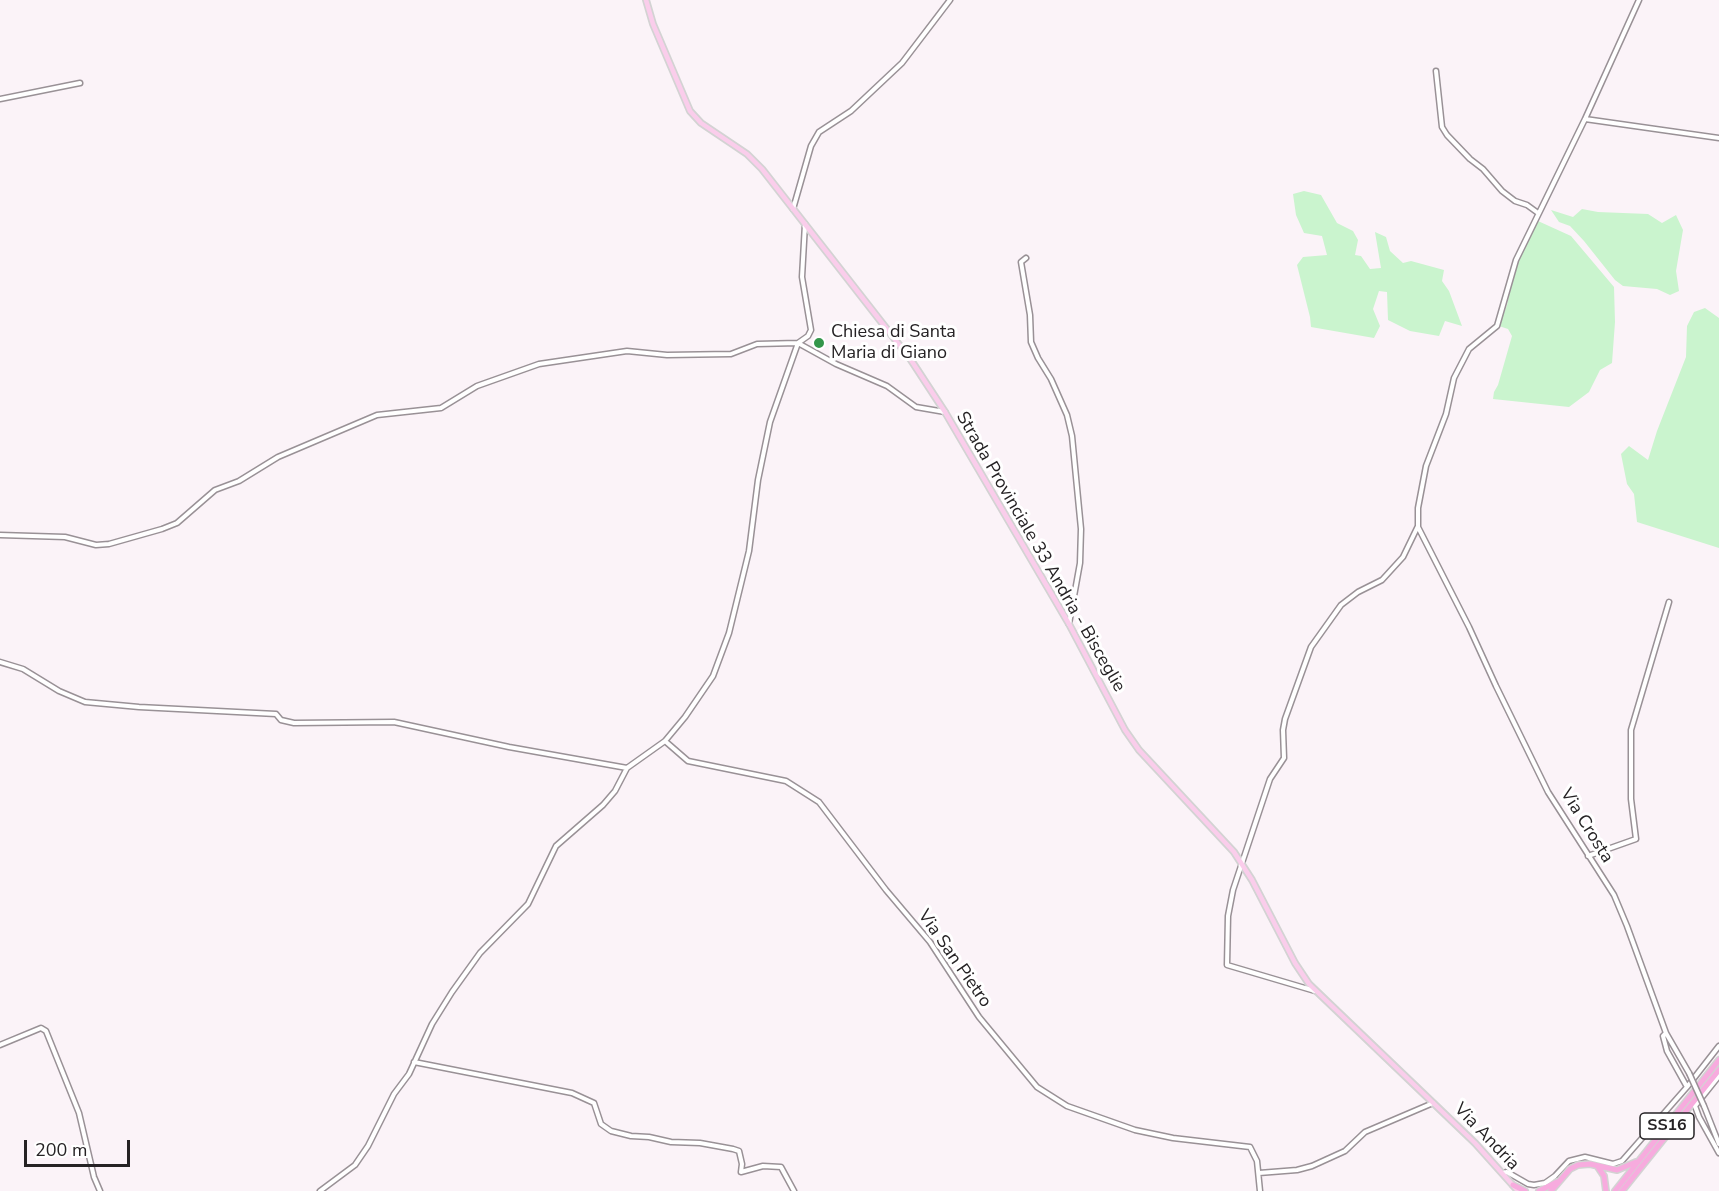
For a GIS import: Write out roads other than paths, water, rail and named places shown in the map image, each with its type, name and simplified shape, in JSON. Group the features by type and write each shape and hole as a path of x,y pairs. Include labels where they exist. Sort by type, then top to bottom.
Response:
{"highway":[{"name":"SS16","path":"1615,1191 1719,1060"},
{"name":"SS16","path":"1622,1191 1719,1070"},
{"name":"SS16","path":"1539,1191 1548,1190 1570,1169 1578,1165 1585,1163 1617,1170 1640,1160"},
{"path":"1598,1167 1604,1176 1606,1191"},
{"path":"1514,1185 1525,1191"}],"main road":[{"name":"Strada Provinciale 33 Andria - Bisceglie","path":"646,0 653,24 693,116 752,158 906,353 945,412 1069,624 1133,741 1227,844 1242,865 1295,963 1316,991 1434,1102"},
{"name":"Via Andria","path":"1434,1102 1518,1191"}],"street":[{"path":"793,209 811,146 819,132 851,111 902,63 950,0"},
{"path":"1316,991 1227,965 1228,916 1270,779 1284,758 1285,719 1311,647 1341,605 1358,592 1382,580 1404,557 1418,526 1418,508 1426,466 1446,414 1454,378 1469,349 1497,326 1516,260 1586,119 1640,0"},
{"path":"1436,72 1442,128 1447,135 1483,169 1502,191 1538,213"},
{"path":"0,99 80,83"},
{"path":"1586,119 1719,138"},
{"path":"320,1191 355,1165 368,1146 432,1024 452,992 480,954 528,904 556,846 603,805 615,791 627,768 665,741 685,717 713,676 729,633 749,551 758,480 770,422 798,344 812,330 802,277 805,224"},
{"path":"1026,258 1021,262 1030,315 1031,342 1067,416 1072,436 1081,529 1080,563 1069,624"},
{"path":"0,535 65,537 96,545 109,544 162,529 177,524 215,490 239,481 278,457 377,415 441,408 477,386 539,364 627,351 667,355 731,354 757,344 798,344 836,364 887,386 916,407 945,412"},
{"name":"Via Crosta","path":"1418,526 1548,792 1614,895 1666,1033 1689,1073 1719,1144"},
{"path":"1588,856 1636,839 1631,799 1632,730 1669,602"},
{"path":"0,662 23,669 59,691 85,702 276,714 281,720 294,723 394,722 509,747 627,768"},
{"name":"Via San Pietro","path":"665,741 688,761 786,781 819,802 886,890 930,942 979,1017 1037,1087 1067,1106 1135,1130 1173,1138 1250,1147 1257,1161 1259,1173"},
{"path":"0,1045 41,1028 46,1031 77,1105 94,1177 100,1191"},
{"path":"1666,1033 1663,1036 1667,1051 1687,1087"},
{"path":"1503,1173 1509,1173 1534,1185 1545,1183 1569,1161 1585,1157 1613,1164 1622,1161 1687,1087 1719,1046"},
{"path":"414,1062 572,1093 594,1103 601,1124 611,1131 671,1142 700,1143 733,1149 739,1151 741,1172 763,1166 781,1167 794,1191"},
{"path":"1719,1076 1695,1106 1719,1153"},
{"path":"1260,1191 1259,1173 1297,1170 1312,1166 1345,1151 1365,1132 1434,1102"}],"place":[{"name":"Chiesa di Santa Maria di Giano","path":"819,343"}]}
